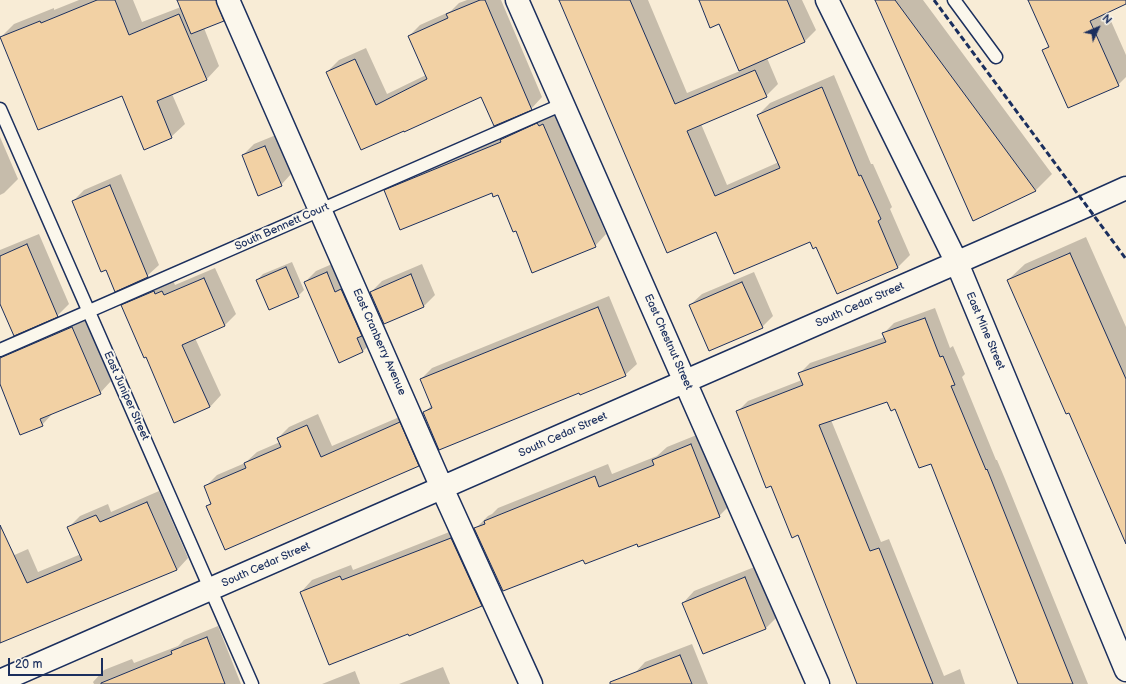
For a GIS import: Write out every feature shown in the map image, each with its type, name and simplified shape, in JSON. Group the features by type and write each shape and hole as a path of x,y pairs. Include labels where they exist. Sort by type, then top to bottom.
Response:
{"street":[{"name":"East Cranberry Avenue","path":"228,0 442,488 531,684"},
{"name":"East Chestnut Street","path":"518,0 818,684"},
{"name":"East Mine Street","path":"827,0 957,263 1126,670"},
{"name":"South Cedar Street","path":"0,681 1126,188"}],"lane":[{"path":"954,0 996,56"},
{"name":"South Bennett Court","path":"0,350 563,104"},
{"name":"East Juniper Street","path":"0,109 252,684"}],"building":[{"path":"97,0 115,0 129,35 179,14 207,80 157,101 172,138 144,150 122,96 38,130 0,37 40,21 41,23"},
{"path":"177,0 216,0 224,21 191,34"},
{"path":"480,0 485,0 532,110 494,126 481,97 361,150 326,72 355,59 376,105 427,79 408,36 448,18 446,14"},
{"path":"559,0 630,0 675,104 755,70 767,97 687,131 715,196 780,168 757,115 822,87 859,176 861,175 881,219 878,221 898,268 837,294 816,247 813,249 810,242 734,274 716,232 667,253"},
{"path":"699,0 787,0 805,42 739,71 719,24 710,28"},
{"path":"875,0 895,0 1036,191 973,221"},
{"path":"1028,0 1126,0 1126,4 1090,21 1119,86 1068,108 1042,50 1049,47"},
{"path":"537,123 539,126 543,124 596,247 532,273 516,231 513,232 498,195 493,197 492,193 400,230 384,190 501,142 500,140"},
{"path":"265,146 282,186 258,196 242,155"},
{"path":"110,185 148,277 115,292 106,270 101,272 72,201"},
{"path":"27,244 58,317 14,336 0,304 0,256"},
{"path":"1070,253 1126,379 1126,544 1069,413 1066,414 1007,280"},
{"path":"286,267 299,297 269,310 256,280"},
{"path":"327,272 335,292 341,289 362,336 357,338 363,352 339,363 304,282"},
{"path":"411,274 424,307 384,324 370,292"},
{"path":"204,278 225,326 182,345 210,407 174,423 146,357 144,358 121,305 154,291 155,294 162,291 164,295"},
{"path":"742,282 763,328 709,351 689,305"},
{"path":"598,307 626,376 580,395 579,393 439,450 423,412 432,408 420,379"},
{"path":"925,318 940,357 943,356 955,385 951,386 986,470 987,469 1073,684 1018,684 931,464 919,468 895,409 891,411 887,402 819,425 870,551 879,548 933,684 857,684 798,535 792,538 771,486 766,488 736,411 803,385 798,373 886,342 882,333"},
{"path":"72,327 101,394 40,419 43,426 20,435 0,384 0,358"},
{"path":"400,422 419,466 225,550 206,506 211,504 204,486 246,468 244,463 281,447 277,438 307,425 321,457"},
{"path":"691,444 720,517 638,547 637,544 585,564 583,560 503,591 474,528 485,524 484,521 595,476 599,487 654,465 652,460"},
{"path":"147,502 177,570 0,643 0,525 27,583 82,560 67,527 96,515 100,522"},
{"path":"451,538 482,606 409,636 408,634 329,665 300,592 340,576 342,580"},
{"path":"745,577 766,629 703,654 682,603"},
{"path":"207,637 225,684 101,684 172,654 171,651"},
{"path":"680,655 692,684 610,684 610,682"}],"railway":[{"path":"934,0 1126,259"}]}
